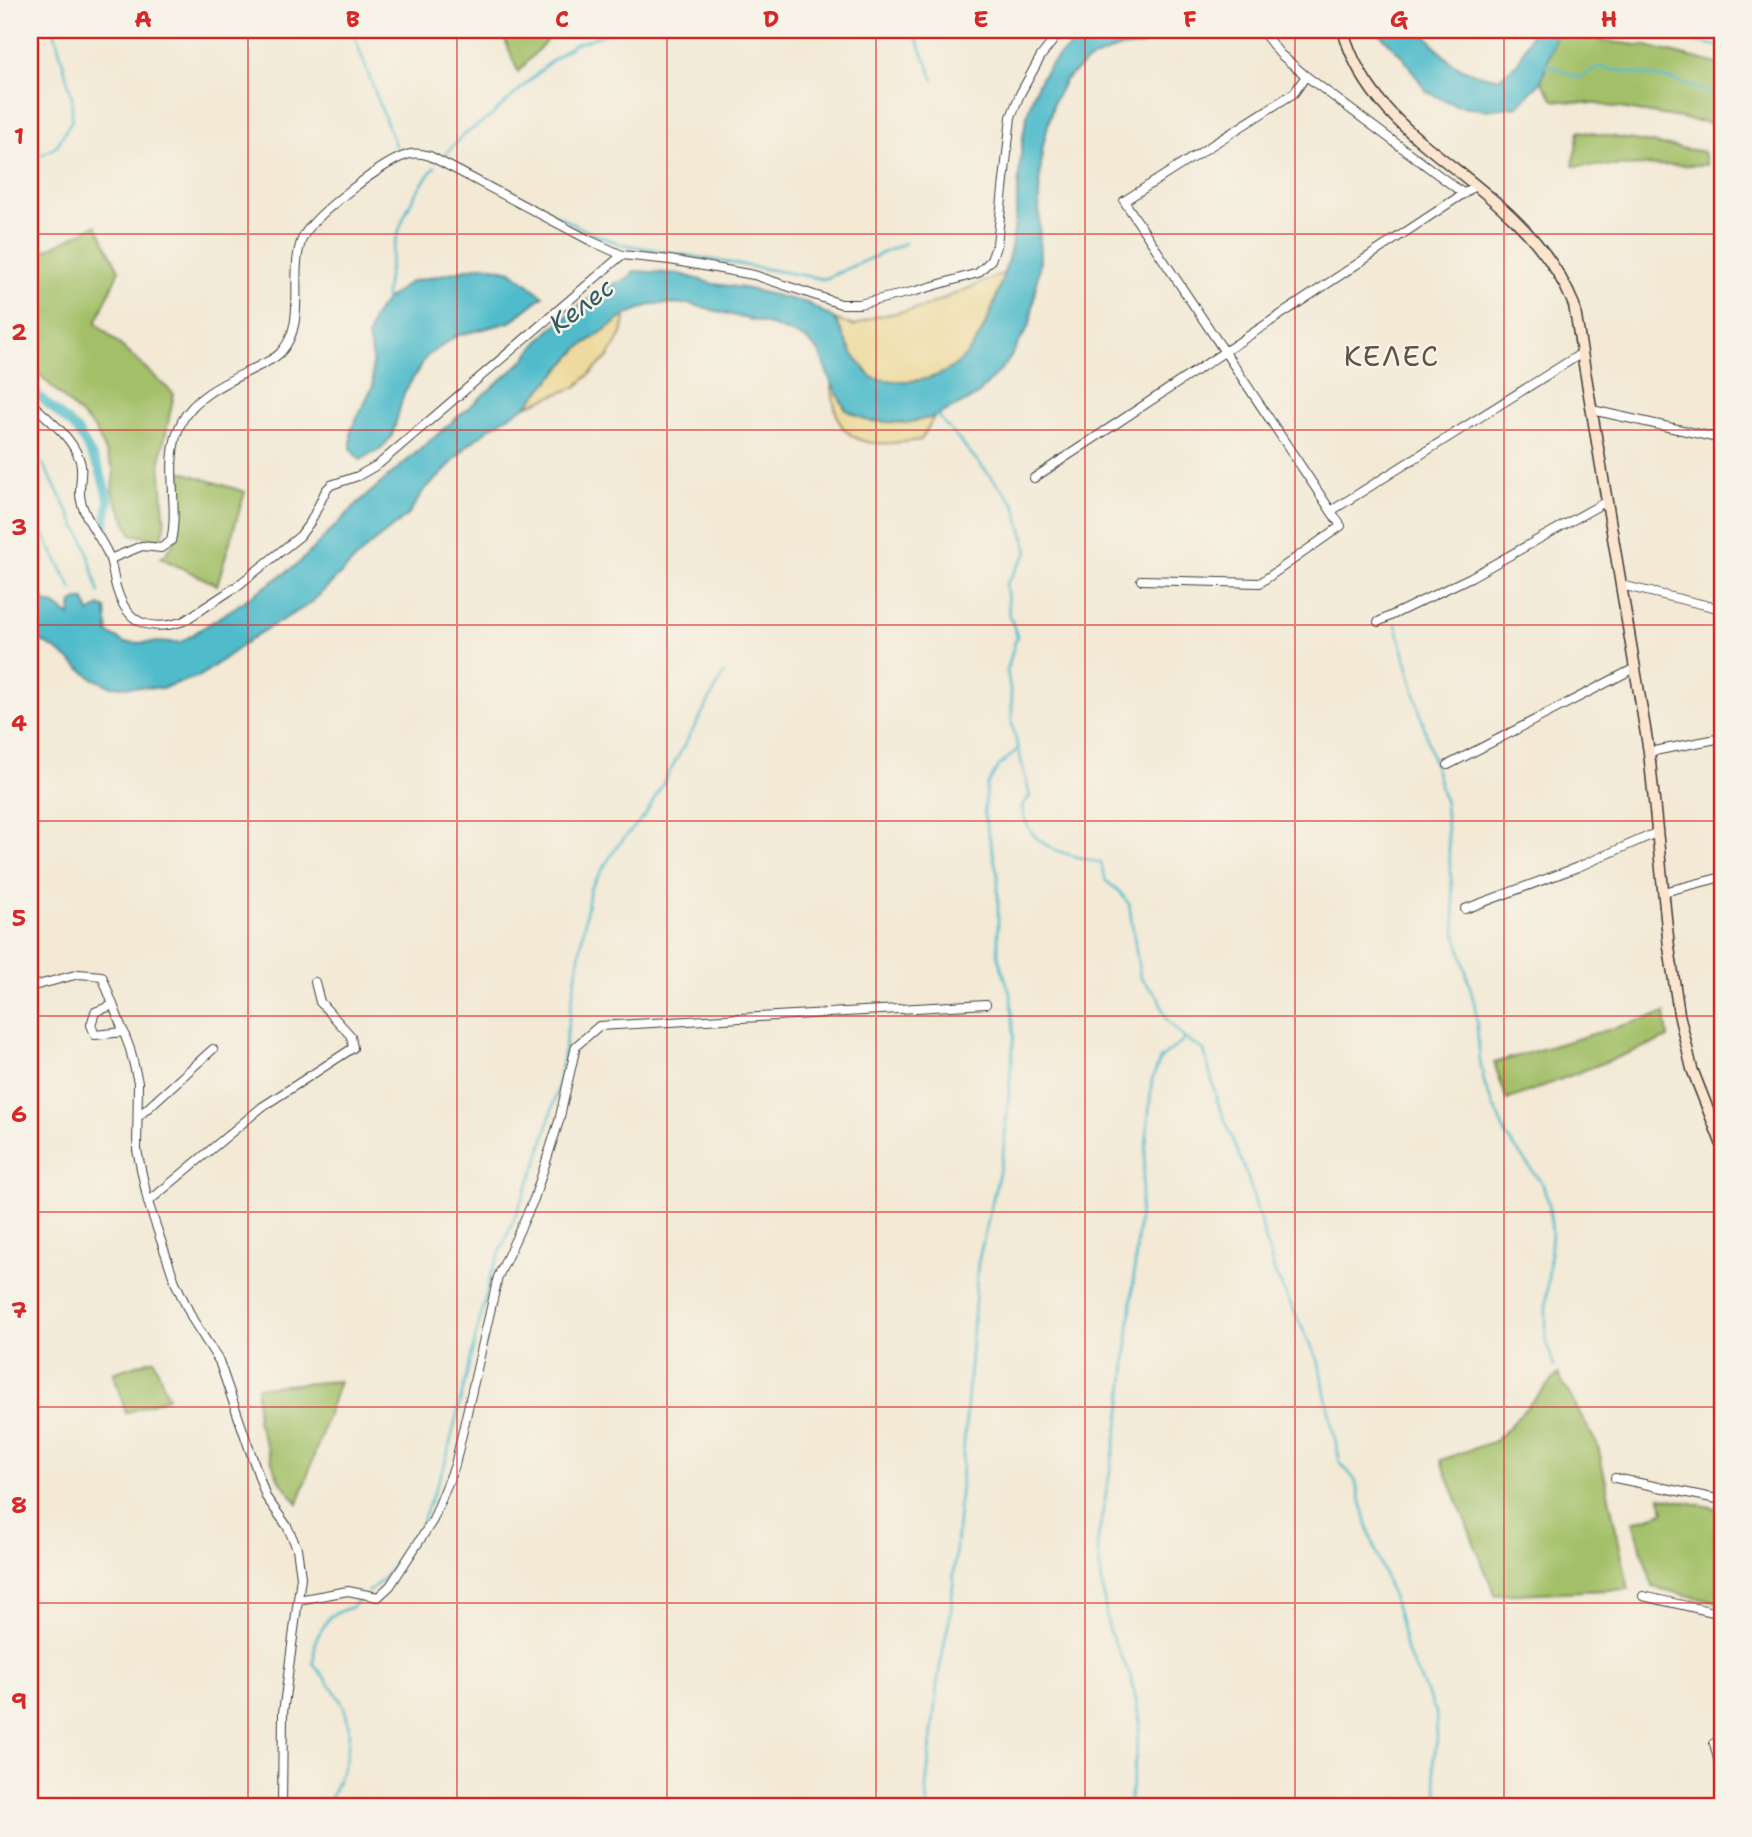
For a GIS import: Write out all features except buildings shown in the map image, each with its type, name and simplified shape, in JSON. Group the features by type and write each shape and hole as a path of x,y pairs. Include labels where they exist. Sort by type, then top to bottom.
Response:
{"main road":[{"path":"1344,35 1374,93 1405,128 1512,217 1549,257 1564,280 1574,305 1649,752 1669,947 1679,1014 1692,1069 1722,1145"}],"street":[{"path":"110,559 142,546 161,548 171,541 173,452 183,419 196,402 206,395 282,351 289,341 294,321 296,279 303,239 323,214 378,170 407,155 430,156 494,192 622,255 670,260 754,275 841,304 859,304 978,273 991,260 997,244 1011,117 1020,94 1041,57 1059,33 1065,30"},
{"path":"1261,30 1280,54 1306,76 1464,194"},
{"path":"1141,580 1260,583 1341,526 1124,201 1294,93 1306,76"},
{"path":"1393,141 1405,128"},
{"path":"1034,478 1475,186"},
{"path":"30,402 60,430 79,456 82,475 80,500 110,559 116,590 125,611 142,623 159,626 184,621 236,587 300,536 331,485 358,476 379,464 622,255"},
{"path":"1331,511 1582,353"},
{"path":"1592,410 1722,439"},
{"path":"1378,622 1471,577 1607,501"},
{"path":"1621,585 1722,610"},
{"path":"1448,765 1635,668"},
{"path":"1649,752 1722,738"},
{"path":"1465,909 1578,867 1658,832"},
{"path":"1664,892 1722,877"},
{"path":"30,986 79,974 102,976 131,1049 138,1082 136,1150 148,1202 175,1282 193,1320 219,1361 266,1497 287,1525 297,1548 301,1577 283,1713 282,1807"},
{"path":"148,1202 262,1107 353,1048 351,1037 320,1002 315,982"},
{"path":"113,1004 95,1012 91,1026 95,1035 124,1032"},
{"path":"298,1600 348,1591 378,1597 390,1586 433,1520 455,1465 498,1277 534,1199 559,1121 576,1046 599,1026 986,1004"},
{"path":"138,1118 213,1049"},
{"path":"1615,1478 1722,1500"},
{"path":"1643,1596 1722,1614"},
{"path":"1722,1741 1714,1743 1722,1775"}],"green space":[{"path":"501,30 579,30 548,39 518,72"},
{"path":"1558,30 1586,30 1602,41 1646,46 1722,65 1722,125 1596,104 1554,100 1541,81"},
{"path":"1579,131 1704,152 1707,165 1573,166"},
{"path":"96,225 119,270 96,323 174,394 160,461 165,528 159,540 131,534 112,491 114,470 95,429 30,365 30,361 42,351 30,334 30,258"},
{"path":"176,470 245,492 217,585 161,558 169,550 177,529"},
{"path":"1665,1013 1668,1038 1507,1100 1494,1063"},
{"path":"154,1359 168,1398 126,1413 113,1373"},
{"path":"1558,1374 1598,1446 1629,1589 1495,1595 1441,1460 1495,1441"},
{"path":"339,1381 298,1504 278,1478 257,1421 257,1387"},
{"path":"1660,1497 1722,1509 1722,1604 1653,1587 1633,1522 1664,1512"}],"sand":[{"path":"1004,273 986,323 975,343 962,359 946,371 927,379 902,381 872,378 853,355 835,319 854,326 874,317 922,308"},
{"path":"626,315 622,334 608,357 576,387 526,406 579,348"},
{"path":"831,382 846,410 906,423 934,417 921,440 887,443 865,441 846,431 839,421"}],"water":[{"name":"Келес","path":"1092,30 1179,30 1163,34 1139,46 1117,48 1086,62 1065,80 1054,101 1042,150 1039,196 1040,261 1030,324 1007,363 975,397 934,417 906,423 868,421 846,410 819,352 806,339 774,326 690,304 652,304 626,315 579,348 526,406 491,427 466,447 424,490 408,515 368,547 310,604 258,634 200,676 162,688 110,686 92,678 58,651 30,634 30,576 45,602 55,605 70,616 72,603 77,600 85,600 89,613 100,606 106,609 108,633 125,643 181,642 298,564 359,502 524,360 540,340 560,322 606,287 628,278 635,271 680,274 714,284 807,303 835,319 853,355 872,378 921,380 956,365 981,334 991,314 1008,261 1015,223 1025,124 1037,86 1054,62"},
{"path":"1376,30 1422,30 1454,64 1472,73 1499,78 1518,63 1533,30 1558,30 1541,81 1518,106 1484,110 1456,105 1427,92 1402,56"},
{"path":"485,265 511,271 543,296 510,322 456,336 426,357 404,393 392,436 381,449 360,460 351,450 351,430 373,386 372,354 368,338 373,318 386,300 410,282"}],"waterway":[{"path":"30,161 56,147 72,120 72,97 54,30"},
{"path":"352,30 396,148"},
{"path":"443,157 461,137 491,116 549,63 573,45 616,30"},
{"path":"913,30 934,80"},
{"path":"1652,30 1722,47"},
{"path":"1546,64 1580,78 1598,67 1674,80 1722,97"},
{"path":"444,157 591,233 621,244 824,279 905,243"},
{"path":"385,302 390,265 399,230 414,197 435,167"},
{"path":"30,388 77,430 99,468 109,501 105,524"},
{"path":"937,415 1015,504 1028,552 1006,584 1009,613 1017,636 1007,670 1012,724 1030,796 1022,806 1025,821 1040,841 1050,847 1101,863 1106,881 1119,891 1129,904 1140,977 1158,997 1167,1020 1185,1039 1204,1050 1217,1100 1248,1178 1275,1273 1318,1360 1340,1462 1355,1480 1370,1534 1398,1613 1407,1653 1436,1712 1437,1738 1433,1764 1440,1807"},
{"path":"43,464 85,543 99,592"},
{"path":"36,521 72,589"},
{"path":"1396,624 1445,804 1456,934 1475,1006 1485,1086 1507,1137 1543,1185 1549,1204 1552,1233 1546,1340 1554,1367"},
{"path":"368,1592 383,1579 416,1537 445,1464 491,1274 538,1161 558,1087 590,889 618,845 646,814 724,674"},
{"path":"927,1807 926,1788 938,1677 951,1611 978,1263 1003,1155 1014,1037 1011,996 998,957 998,876 984,813 987,785 999,766 1018,749"},
{"path":"1129,1807 1140,1721 1131,1677 1108,1629 1097,1544 1122,1405 1152,1080 1160,1059 1185,1039"},
{"path":"327,1807 346,1756 349,1730 342,1703 313,1663 316,1639 330,1616 351,1607 363,1597"}],"district":[{"name":"КЕЛЕС","path":"1392,356"}]}
